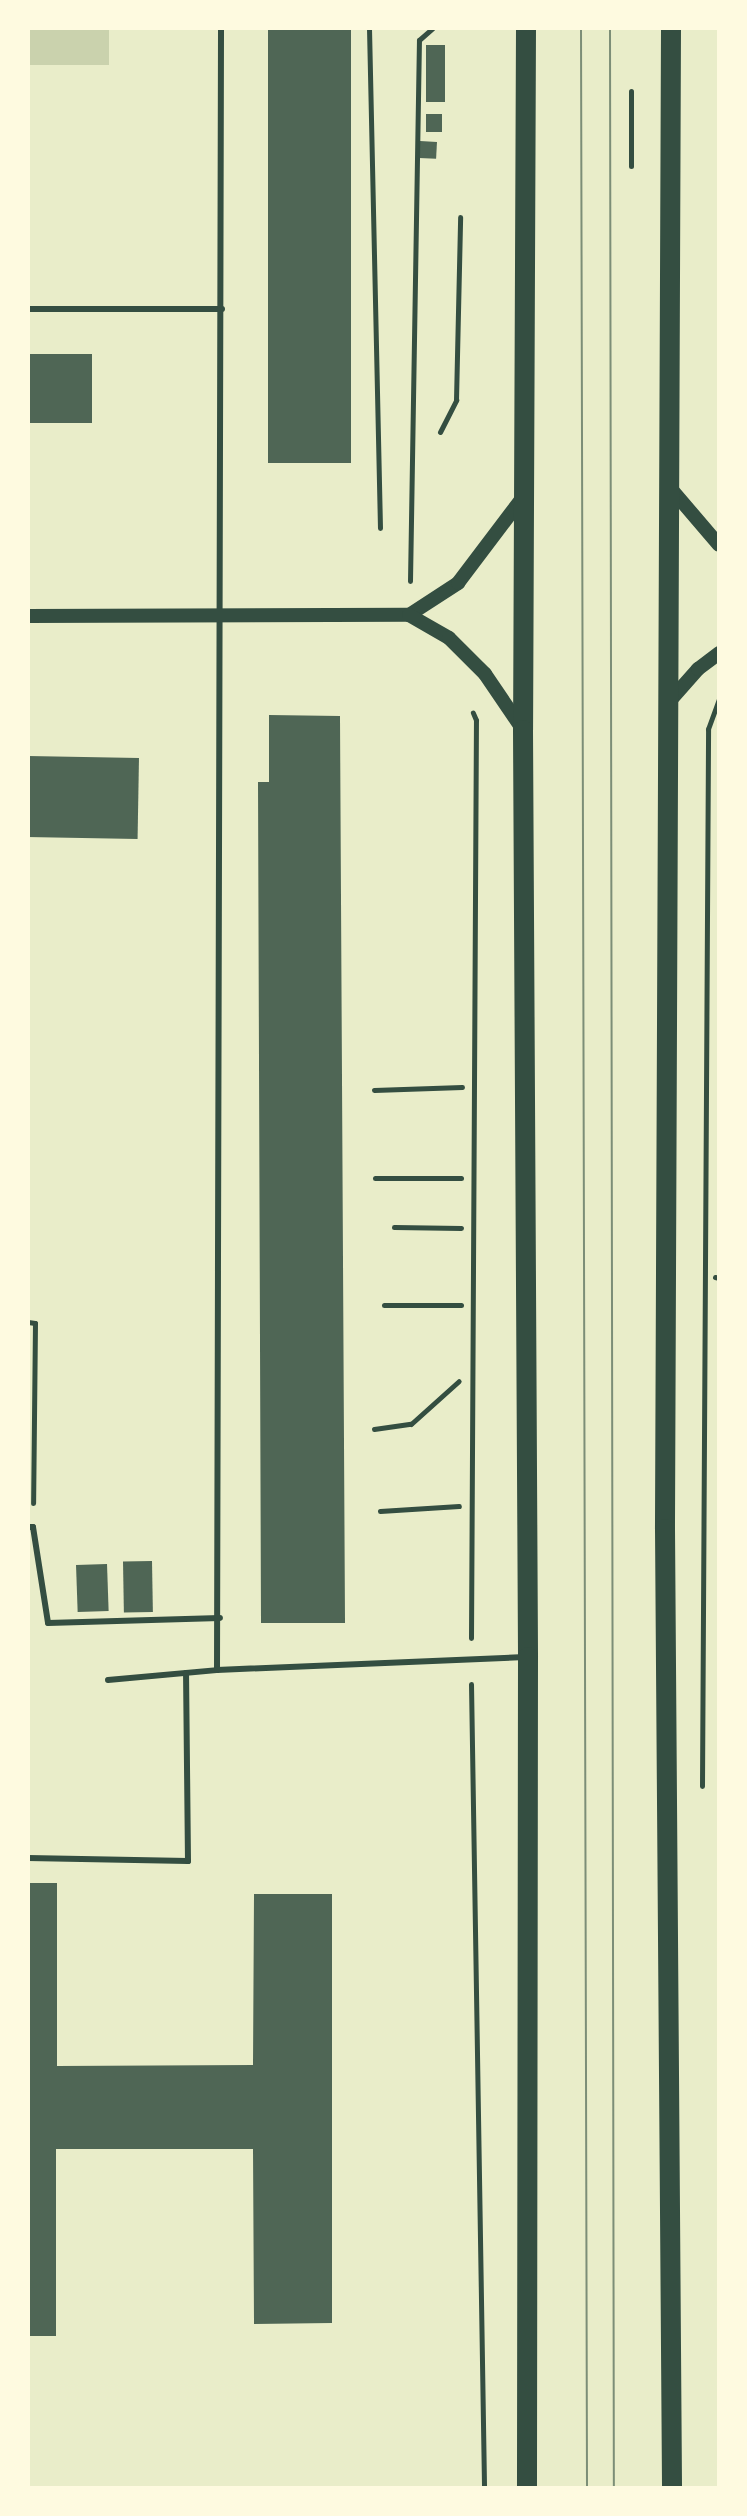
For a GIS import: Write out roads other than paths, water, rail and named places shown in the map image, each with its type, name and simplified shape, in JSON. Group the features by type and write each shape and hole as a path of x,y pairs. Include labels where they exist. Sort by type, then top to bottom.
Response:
{"main road":[{"path":"526,28 523,730 528,1657 527,2488"},
{"path":"671,28 672,490 666,705 665,1529 672,2488"}],"street":[{"path":"672,490 719,545"},
{"path":"409,615 458,583 523,497"},
{"path":"28,616 409,615 449,638 485,674 523,730"},
{"path":"666,705 698,669 719,653"}],"lane":[{"path":"217,1670 220,1618 221,28"},
{"path":"28,309 222,309"},
{"path":"31,1527 48,1623 220,1618"},
{"path":"108,1680 217,1670 528,1657"},
{"path":"28,1858 188,1861 186,1673"}],"tram line":[{"path":"581,28 587,2488"},
{"path":"610,28 614,2488"}]}
